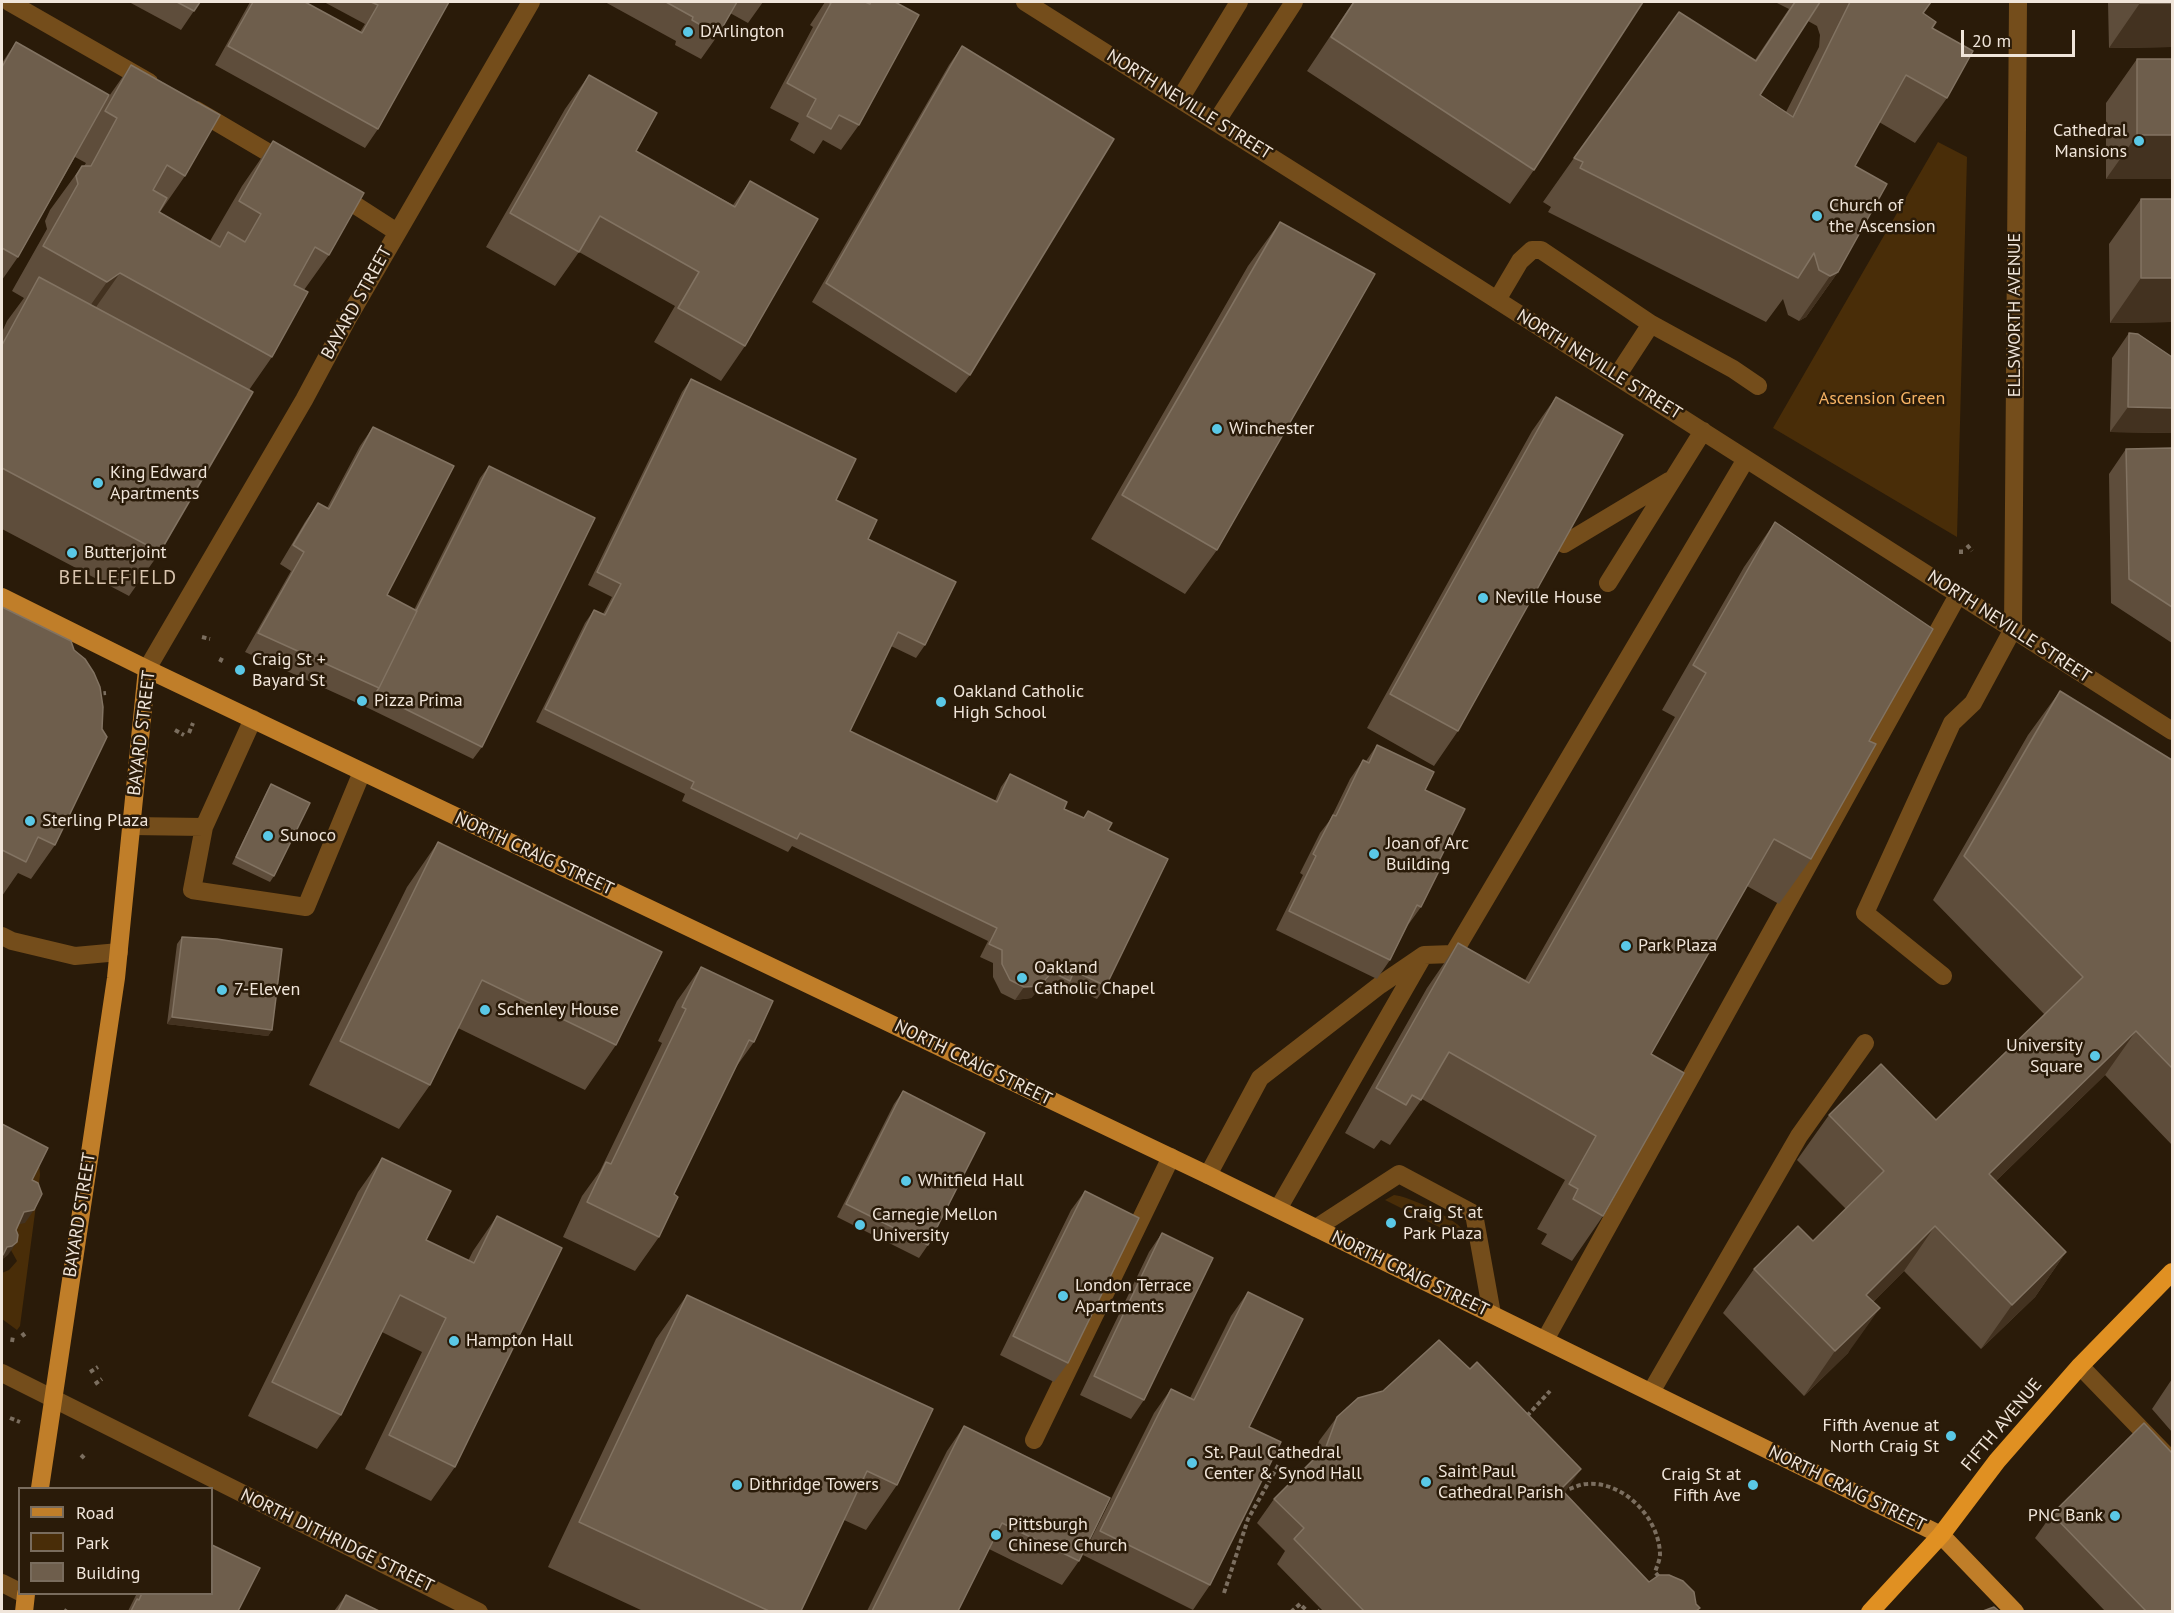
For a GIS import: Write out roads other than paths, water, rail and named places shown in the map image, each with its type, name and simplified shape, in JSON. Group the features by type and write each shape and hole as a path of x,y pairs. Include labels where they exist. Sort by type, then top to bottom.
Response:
{"highway":[{"name":"FIFTH AVENUE","path":"1870,1611 1941,1535 1996,1461 2080,1366 2172,1272"}],"main road":[{"name":"NORTH CRAIG STREET","path":"2,597 147,669 1171,1157 1941,1535 2015,1611"},
{"name":"BAYARD STREET","path":"40,1487 119,952 147,669"}],"street":[{"path":"9,2 162,90"},
{"name":"BAYARD STREET","path":"147,669 304,400 397,232 531,2"},
{"name":"NORTH NEVILLE STREET","path":"1025,2 1617,376 2172,731"},
{"path":"1180,99 1239,2"},
{"path":"1216,122 1294,2"},
{"name":"ELLSWORTH AVENUE","path":"2013,630 2018,2"},
{"path":"182,102 303,173"},
{"path":"323,185 397,232"},
{"path":"1497,300 1520,261 1532,250 1541,250 1651,324 1733,369 1758,386"},
{"path":"1617,376 1651,324"},
{"path":"1608,583 1702,431"},
{"path":"1208,1175 1260,1078 1380,985 1424,955 1453,954 1746,459"},
{"path":"1563,544 1673,478"},
{"path":"1545,1340 1958,595"},
{"path":"1943,976 1865,913 1952,723 1973,703 2013,630"},
{"path":"253,719 204,827 192,890 306,907 363,772"},
{"path":"131,826 204,827"},
{"path":"2,936 12,941 75,956 119,952"},
{"path":"1278,1209 1424,955"},
{"path":"1651,1392 1799,1136 1865,1043"},
{"path":"1034,1440 1171,1157"},
{"path":"1317,1228 1399,1174 1474,1214 1492,1314"},
{"path":"2080,1366 2172,1461"},
{"name":"NORTH DITHRIDGE STREET","path":"2,1373 479,1611"},
{"path":"2,1583 18,1593"}],"place":[{"name":"D'Arlington","path":"688,32"},
{"name":"Cathedral Mansions","path":"2139,141"},
{"name":"Church of the Ascension","path":"1817,216"},
{"name":"Winchester","path":"1217,429"},
{"name":"King Edward Apartments","path":"98,483"},
{"name":"Butterjoint","path":"72,553"},
{"name":"Neville House","path":"1483,598"},
{"name":"Craig St + Bayard St","path":"240,670"},
{"name":"Pizza Prima","path":"362,701"},
{"name":"Oakland Catholic High School","path":"941,702"},
{"name":"Sterling Plaza","path":"30,821"},
{"name":"Sunoco","path":"268,836"},
{"name":"Joan of Arc Building","path":"1374,854"},
{"name":"Park Plaza","path":"1626,946"},
{"name":"Oakland Catholic Chapel","path":"1022,978"},
{"name":"7-Eleven","path":"222,990"},
{"name":"Schenley House","path":"485,1010"},
{"name":"University Square","path":"2095,1056"},
{"name":"Whitfield Hall","path":"906,1181"},
{"name":"Craig St at Park Plaza","path":"1391,1223"},
{"name":"Carnegie Mellon University","path":"860,1225"},
{"name":"London Terrace Apartments","path":"1063,1296"},
{"name":"Hampton Hall","path":"454,1341"},
{"name":"Fifth Avenue at North Craig St","path":"1951,1436"},
{"name":"St. Paul Cathedral Center & Synod Hall","path":"1192,1463"},
{"name":"Saint Paul Cathedral Parish","path":"1426,1482"},
{"name":"Dithridge Towers","path":"737,1485"},
{"name":"Craig St at Fifth Ave","path":"1753,1485"},
{"name":"PNC Bank","path":"2115,1516"},
{"name":"Pittsburgh Chinese Church","path":"996,1535"}],"district":[{"name":"BELLEFIELD","path":"118,578"}],"park label":[{"name":"Ascension Green","path":"1882,399"}]}
